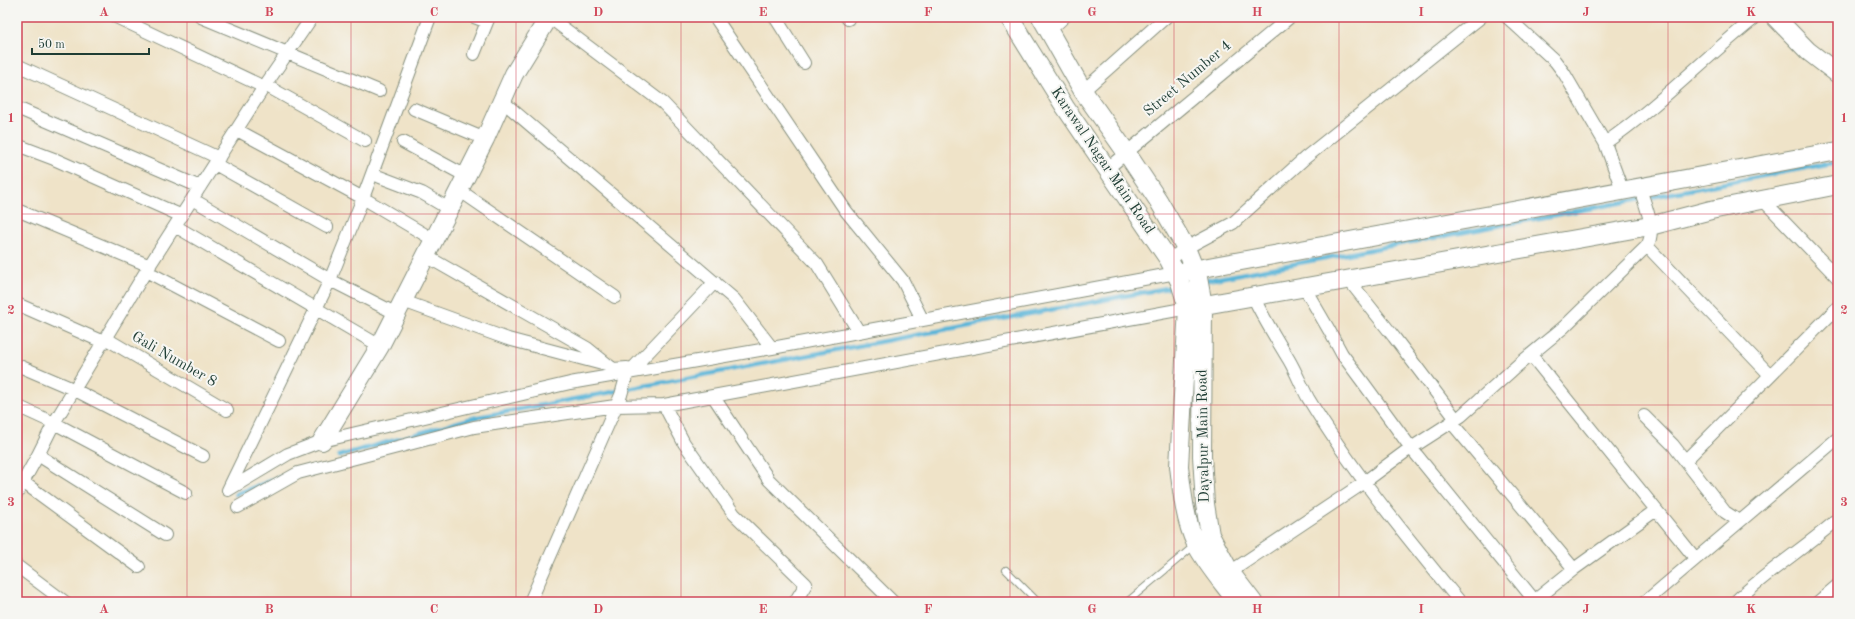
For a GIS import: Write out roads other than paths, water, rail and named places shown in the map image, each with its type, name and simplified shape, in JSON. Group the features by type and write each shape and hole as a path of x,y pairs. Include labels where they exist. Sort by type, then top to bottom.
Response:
{"street":[{"path":"116,17 264,86 365,141"},
{"path":"201,17 378,91"},
{"path":"17,493 73,389 264,86 312,17"},
{"path":"430,17 363,198 330,280 228,490 288,454 322,441 570,383 772,348 1175,272 1196,274 1635,192 1838,151"},
{"path":"474,17 488,20 474,54"},
{"path":"322,441 380,346 485,139 501,100 514,74 549,17 663,103 817,264 859,332"},
{"path":"715,17 846,211 904,281 922,319"},
{"path":"774,17 804,64"},
{"name":"Karawal Nagar Main Road","path":"1009,17 1065,107 1108,168 1195,304"},
{"path":"1045,24 1064,17"},
{"path":"1083,91 1166,17"},
{"name":"Street Number 4","path":"1108,168 1290,17"},
{"path":"1175,272 1186,248 1233,223 1305,158 1482,17"},
{"path":"1225,576 1364,482 1411,448 1453,421 1564,327 1647,246 1651,240 1649,220 1635,192 1564,73 1555,61 1507,17"},
{"path":"1605,143 1632,125 1656,105 1722,44 1756,17"},
{"path":"1775,17 1808,51 1838,74"},
{"name":"Karawal Nagar Main Road","path":"1045,24 1083,91 1126,152 1186,248 1196,274 1195,304"},
{"path":"17,65 217,161 327,227"},
{"path":"501,100 734,299 772,348"},
{"path":"17,108 200,187"},
{"path":"414,109 485,139"},
{"path":"237,130 363,198 430,248 588,348 613,369 629,373"},
{"path":"404,142 463,183 614,297"},
{"path":"17,145 54,159 179,221 316,308 380,346"},
{"path":"380,177 422,193 449,209"},
{"path":"238,507 298,473 474,427 615,406 664,405 1195,304 1253,296 1348,279 1649,220 1711,210 1838,185"},
{"path":"192,199 330,280 400,307 508,339 609,366"},
{"path":"1763,200 1838,278"},
{"path":"17,210 148,269 279,341"},
{"path":"1647,246 1770,375"},
{"path":"1348,279 1394,337 1453,421 1574,569"},
{"path":"530,602 621,395 629,373 715,282"},
{"path":"1304,287 1342,354 1411,448 1534,601 1574,569 1656,510"},
{"path":"1253,296 1263,318 1289,360 1307,397 1364,482 1395,524 1460,602"},
{"name":"Gali Number 8","path":"17,304 104,340 227,410"},
{"name":"Dayalpur Main Road","path":"1195,304 1179,466 1186,508 1196,544 1225,576 1253,602"},
{"name":"Dayalpur Main Road","path":"1195,304 1202,480 1210,535 1225,576 1237,602"},
{"path":"1686,460 1838,307"},
{"path":"1531,355 1695,558"},
{"path":"17,365 73,389 203,456"},
{"path":"713,396 769,480 893,602"},
{"path":"664,405 684,443 734,514 806,584 795,602"},
{"path":"17,406 54,423 186,493"},
{"path":"1644,416 1686,460 1725,512 1739,521"},
{"path":"1645,602 1838,438"},
{"path":"38,455 165,535"},
{"path":"23,482 139,567"},
{"path":"1735,602 1759,580 1838,519"},
{"path":"17,566 65,602"},
{"path":"1818,602 1838,585"}],"lane":[{"path":"1128,602 1196,544"},
{"path":"1006,570 1038,602"}],"waterway":[{"path":"1203,281 1838,162"},
{"path":"339,456 473,418 1178,286"},
{"path":"236,494 281,477"}]}
